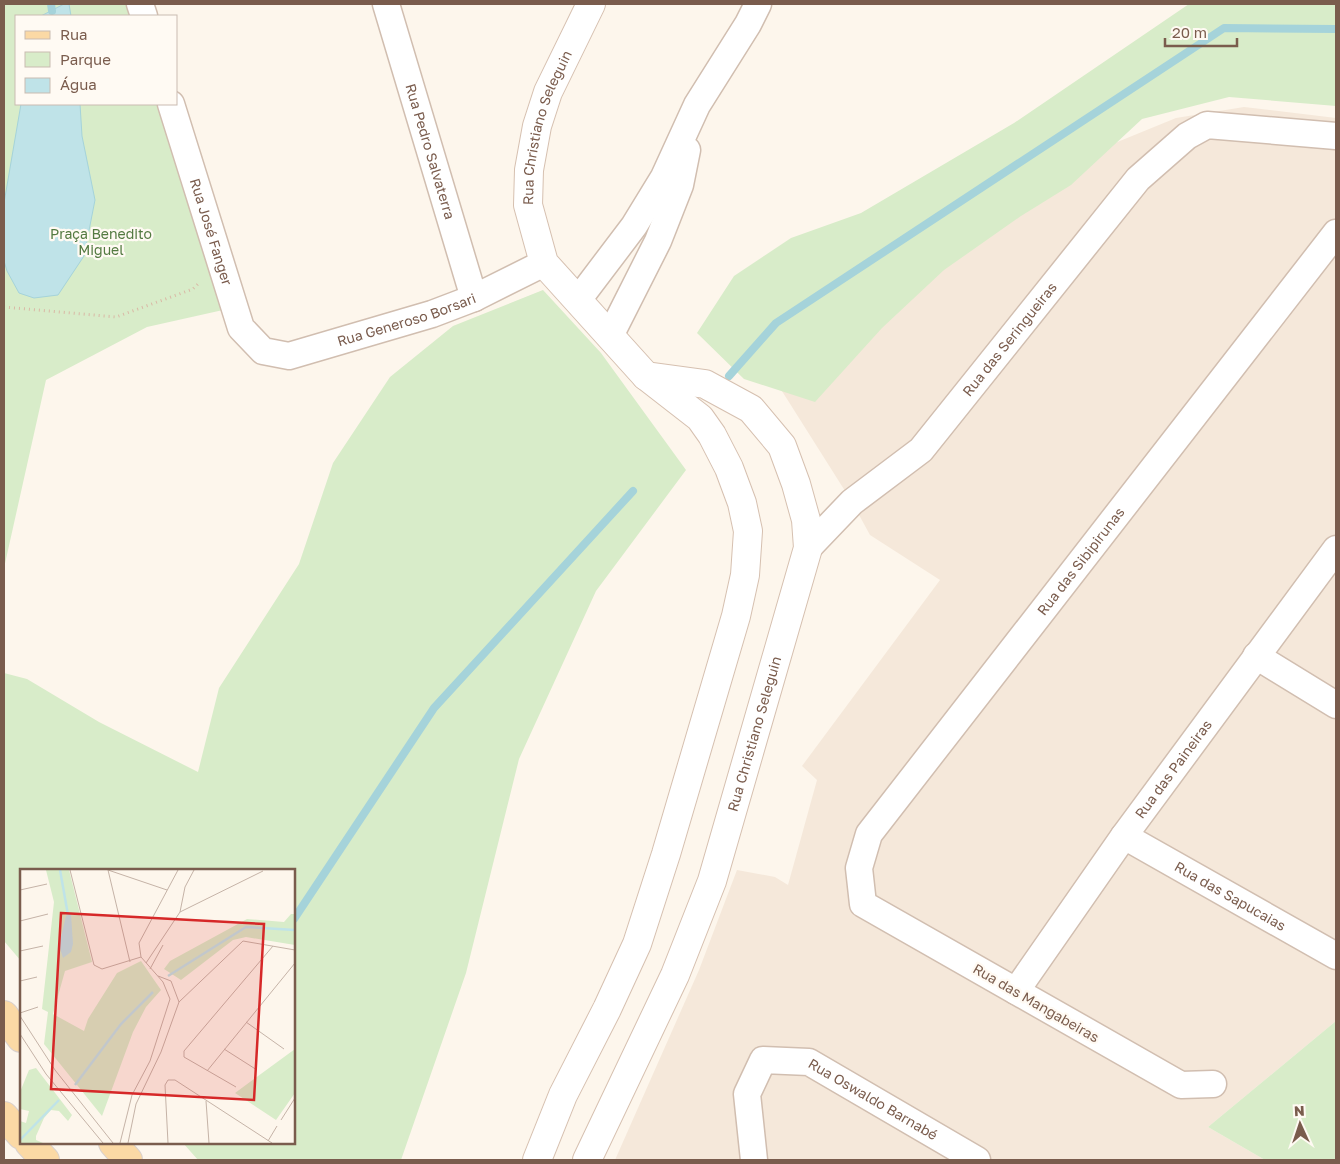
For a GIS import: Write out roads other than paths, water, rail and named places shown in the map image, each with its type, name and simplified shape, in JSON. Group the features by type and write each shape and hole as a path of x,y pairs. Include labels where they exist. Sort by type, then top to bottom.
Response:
{"main road":[{"name":"Rua Christiano Seleguin","path":"537,1160 563,1095 607,1009 637,944 666,854 736,616 745,575 748,531 742,503 729,468 712,435 700,418 646,376 544,263 528,205 529,170 537,126 548,92 591,4"},
{"name":"Rua Christiano Seleguin","path":"587,1160 675,974 712,881 808,548 806,520 796,484 782,446 750,409 705,384 646,376"},
{"path":"712,435 718,422 727,414 750,409"},
{"path":"4,1015 20,1037"},
{"path":"4,1116 20,1134"},
{"path":"30,1144 45,1160"},
{"path":"114,1144 128,1160"}],"street":[{"name":"Rua Pedro Salvaterra","path":"386,4 474,298"},
{"path":"578,300 634,226 664,177 697,105 748,24 758,4"},
{"name":"Rua José Fanger","path":"171,105 241,328 263,351"},
{"path":"610,336 658,241 680,185 697,105"},
{"name":"Rua das Seringueiras","path":"808,548 852,502 921,450 1138,179 1187,136 1207,125 1336,136"},
{"name":"Rua das Sibipirunas","path":"863,904 859,868 869,834 1336,233"},
{"name":"Rua Generoso Borsari","path":"263,351 289,356 432,314 474,298 544,263"},
{"name":"Rua das Paineiras","path":"1016,991 1124,836 1336,549"},
{"path":"1256,656 1336,705"},
{"name":"Rua das Sapucaias","path":"1124,836 1336,956"},
{"name":"Rua das Mangabeiras","path":"863,904 1181,1085 1213,1084"},
{"name":"Rua Oswaldo Barnabé","path":"754,1160 747,1094 763,1060 809,1062 977,1160"}],"water":[{"path":"64,4 69,4 71,15 43,15"},
{"path":"21,105 80,105 82,136 95,200 84,256 58,295 34,298 19,293 7,271 4,261 4,203"}],"waterway":[{"path":"51,4 52,11"},
{"path":"729,376 776,323 1224,28 1336,29"},
{"path":"295,917 434,708 633,491"}],"park label":[{"name":"Praça Benedito Miguel","path":"101,242"}]}
